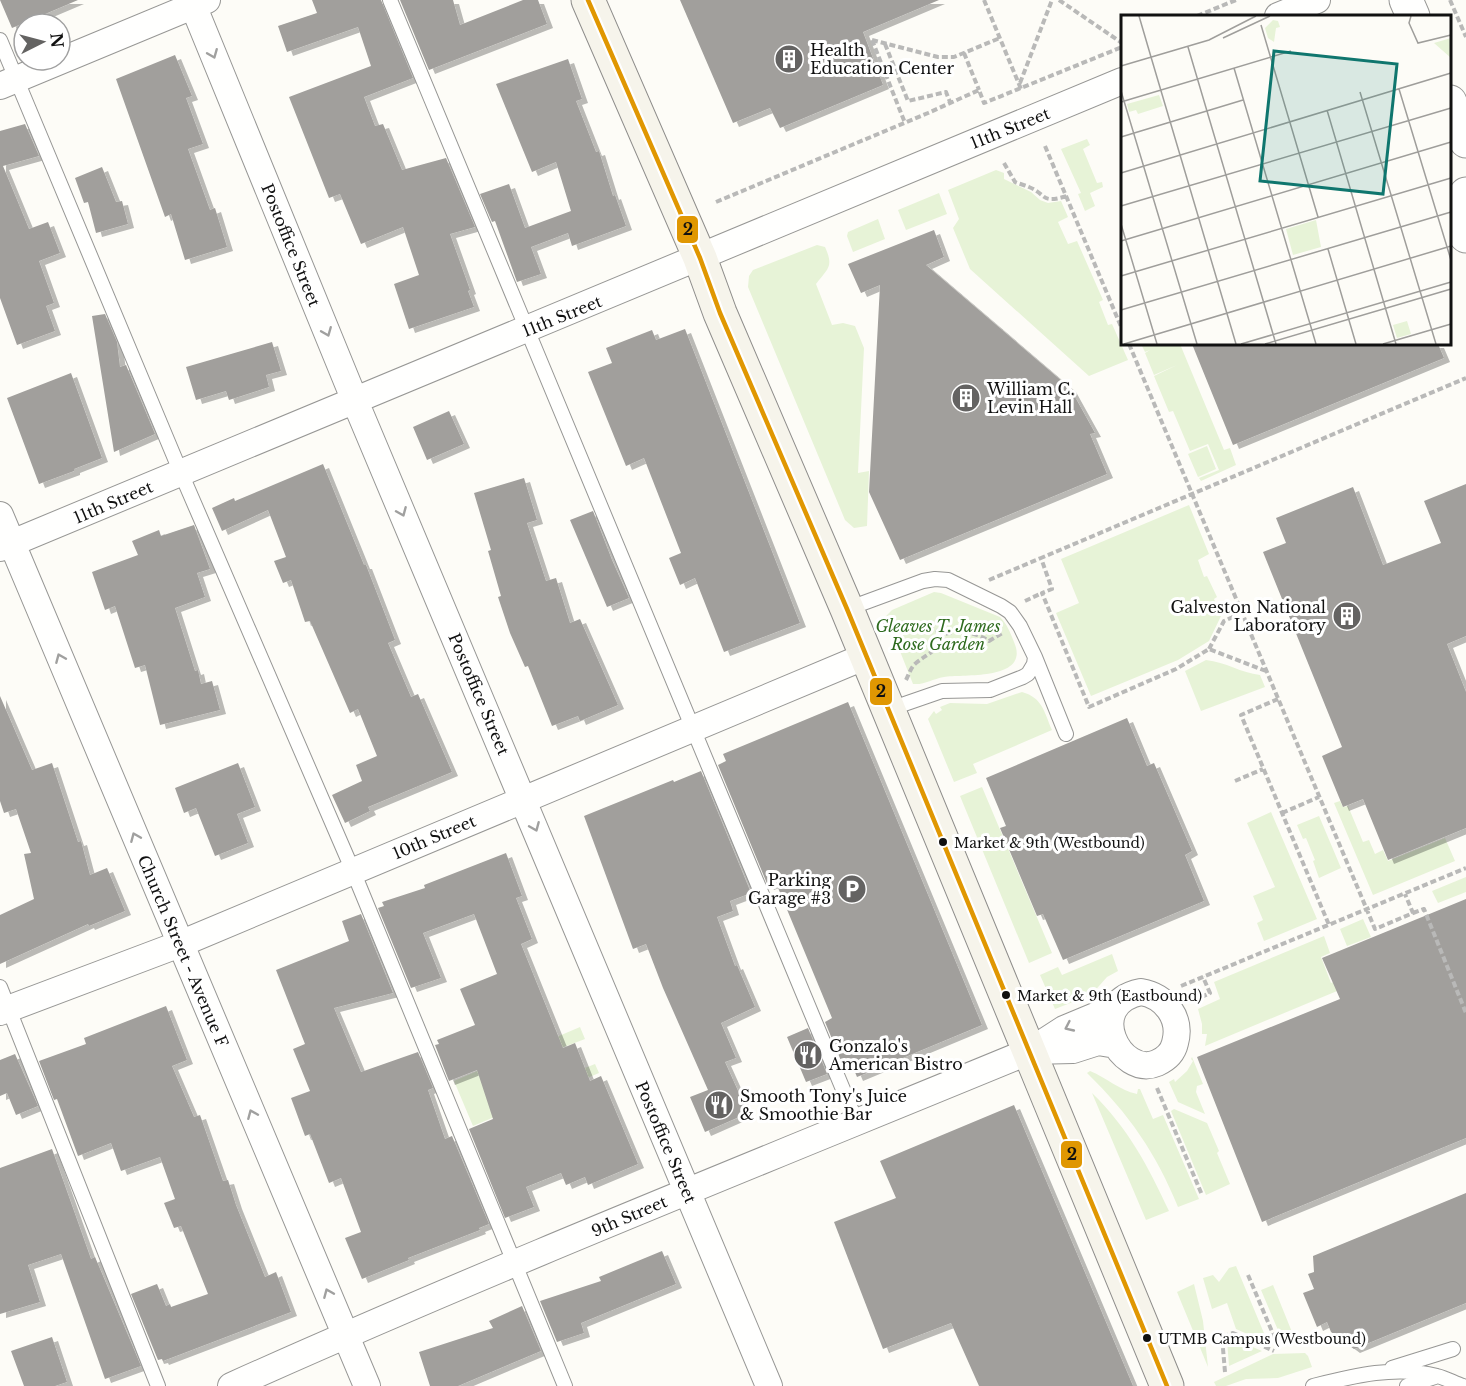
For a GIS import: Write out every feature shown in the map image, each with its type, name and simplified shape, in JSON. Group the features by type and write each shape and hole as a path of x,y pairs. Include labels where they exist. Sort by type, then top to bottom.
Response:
{"main road":[{"path":"588,0 700,258 720,313 847,609 1167,1386"}],"street":[{"path":"1280,15 1317,0"},
{"path":"1406,0 1413,15"},
{"path":"8,82 197,2"},
{"name":"Postoffice Street","path":"197,2 355,401 769,1386"},
{"name":"11th Street","path":"6,546 1121,81"},
{"path":"1451,107 1466,141"},
{"path":"1466,194 1459,202 1456,218 1459,228 1466,236"},
{"name":"Church Street - Avenue F","path":"0,515 6,546 180,944 367,1386"},
{"name":"10th Street","path":"3,1003 180,944 866,656"},
{"name":"9th Street","path":"231,1386 346,1334 687,1191 1030,1051 1064,1029 1112,1009 1130,994 1141,992 1153,994 1163,1000 1169,1008 1177,1032 1171,1053 1152,1065 1140,1065 1131,1060 1116,1045 1098,1042 1073,1050 1030,1051"},
{"path":"1112,1009 1109,1020 1116,1045"}],"lane":[{"path":"390,0 857,1123"},
{"path":"0,40 8,82 354,871 565,1386"},
{"path":"847,609 923,581 935,579 948,580 1010,612 1020,626 1035,657 1066,734"},
{"path":"887,710 942,692 990,690 1017,681 1032,670 1035,657"},
{"path":"3,1003 158,1386"},
{"path":"1381,1372 1453,1349"},
{"path":"1313,1386 1352,1376 1381,1372 1437,1376 1463,1386"},
{"path":"1407,1386 1437,1376"}],"path":[{"path":"984,0 1021,88"},
{"path":"1021,88 1052,0"},
{"path":"1059,0 1121,42"},
{"path":"1199,15 1236,0"},
{"path":"1450,0 1466,37"},
{"path":"905,123 872,40 938,57 954,57 1000,38"},
{"path":"885,44 908,101 946,92 950,102"},
{"path":"964,54 984,103 1121,47"},
{"path":"716,202 979,90"},
{"path":"1046,146 1121,327"},
{"path":"1004,163 1015,182 1030,187 1044,198 1067,196"},
{"path":"1129,345 1375,929 1424,909 1466,1013"},
{"path":"988,580 1466,378"},
{"path":"1025,601 1052,589 1041,558"},
{"path":"1042,594 1089,707 1176,669 1209,649 1224,621 1242,613"},
{"path":"882,622 921,624 937,630 942,635"},
{"path":"942,635 959,631 983,637 989,641 1008,631"},
{"path":"906,681 914,665 940,644 942,635"},
{"path":"1209,649 1266,671"},
{"path":"1278,699 1240,715 1329,926"},
{"path":"1235,781 1263,769"},
{"path":"1282,813 1319,797"},
{"path":"1178,988 1466,868"},
{"path":"1405,894 1413,913"},
{"path":"1188,1003 1210,993 1203,977"},
{"path":"1155,1084 1202,1195"},
{"path":"1248,1275 1279,1348"},
{"path":"1226,1372 1222,1337 1233,1333 1274,1351"}],"green space":[{"path":"1087,139 1090,145 1083,149 1097,183 1102,182 1103,187 1090,193 1095,206 1085,211 1078,194 1081,193 1061,149"},
{"path":"996,170 1004,173 1004,179 1031,192 1040,200 1048,203 1061,201 1068,217 1058,222 1068,244 1077,241 1103,300 1099,302 1108,325 1112,324 1128,360 1089,376 970,269 953,228 959,219 948,190"},
{"path":"939,193 947,214 906,230 898,210"},
{"path":"878,219 885,239 853,252 847,236 848,232"},
{"path":"817,245 825,247 829,259 826,271 816,284 832,325 843,323 855,326 864,348 858,473 869,471 867,526 854,528 845,520 748,287 749,276 753,270"},
{"path":"1142,345 1180,345 1224,450 1230,448 1236,465 1201,481 1199,478 1219,470 1208,444 1190,451 1173,411 1169,412 1154,376 1177,365 1154,375 1145,353 1150,350 1145,352"},
{"path":"1207,446 1216,469 1198,477 1188,454"},
{"path":"1189,505 1209,554 1198,560 1204,577 1207,576 1217,597 1214,599 1221,616 1209,641 1178,660 1091,696 1056,613 1079,603 1061,559"},
{"name":"Gleaves T. James Rose Garden","path":"934,592 1000,617 1014,642 1017,655 1013,664 993,673 944,677 913,684 886,616 892,610"},
{"path":"1206,660 1260,675 1265,687 1201,711 1185,671"},
{"path":"1022,692 1039,702 1052,730 973,764 977,773 954,782 928,719 934,711 936,714 942,710 940,707 950,703 987,704"},
{"path":"982,787 1052,953 1029,963 960,796"},
{"path":"1340,801 1343,807 1348,806 1363,842 1369,840 1375,854 1383,850 1388,861 1445,838 1455,861 1373,895 1334,803"},
{"path":"1271,812 1317,919 1264,941 1257,923 1263,920 1253,896 1275,887 1247,823"},
{"path":"1319,816 1341,868 1319,878 1306,838 1303,839 1297,825"},
{"path":"1466,877 1466,892 1438,903 1432,891"},
{"path":"1363,919 1371,937 1347,946 1340,929"},
{"path":"1324,936 1330,953 1321,957 1331,983 1399,955 1402,964 1205,1046 1207,1034 1202,1034 1198,1009 1220,999 1214,982"},
{"path":"1112,954 1118,971 1107,977 1091,995 1055,1009 1040,975 1058,967 1062,975"},
{"path":"580,1027 585,1039 488,1076 585,1068 595,1064 599,1073 473,1126 454,1081"},
{"path":"1192,1057 1203,1084 1197,1086 1196,1092 1205,1114 1178,1102 1169,1082 1174,1079 1175,1082 1187,1071 1193,1061"},
{"path":"1090,1071 1131,1092 1137,1094 1140,1089 1153,1119 1163,1115 1199,1199 1178,1207 1160,1169 1140,1135 1116,1104 1087,1073"},
{"path":"1092,1093 1127,1134 1169,1211 1146,1220"},
{"path":"1174,1109 1207,1123 1230,1184 1206,1195 1171,1111"},
{"path":"1236,1266 1266,1338 1261,1340 1236,1329 1227,1303 1212,1309 1203,1278 1213,1275 1219,1282 1229,1268"},
{"path":"1194,1284 1203,1321 1208,1367 1177,1292"},
{"path":"1273,1285 1296,1342 1283,1342 1261,1290"},
{"path":"1232,1338 1262,1351 1229,1366 1227,1340"},
{"path":"1305,1353 1312,1367 1278,1378 1246,1379 1226,1386 1216,1386 1214,1382 1273,1354"}],"building":[{"path":"0,0 78,0 50,12 12,12 12,28"},
{"path":"312,0 381,0 413,78 364,97 375,126 383,124 402,170 446,158 475,227 450,234 474,307 409,329 394,284 419,275 403,227 361,244 340,194 329,198 289,97 371,66 358,27 287,52 278,26 317,13"},
{"path":"400,0 453,0 460,25 523,0 538,0 547,24 429,70"},
{"name":"Health Education Center","path":"680,0 939,0 863,32 883,85 780,128 770,108 733,123"},
{"path":"175,55 192,96 186,98 203,144 188,149 210,210 215,208 227,247 185,260 171,214 165,217 116,79"},
{"path":"568,59 582,99 576,101 596,152 599,151 613,196 615,195 626,226 572,246 568,233 531,247 541,274 517,282 495,221 492,222 480,194 509,184 525,228 571,211 556,162 532,172 496,84"},
{"path":"25,124 39,156 3,166 29,229 48,222 60,253 39,261 54,303 46,306 55,331 17,345 0,298 0,131"},
{"path":"102,167 116,202 122,201 128,224 96,233 88,202 84,203 75,178"},
{"name":"William C. Levin Hall","path":"934,230 944,257 926,265 1070,388 1095,433 1090,434 1107,474 900,560 869,492 880,285 861,293 848,264"},
{"path":"105,314 117,342 120,367 126,365 155,434 114,452 92,316"},
{"path":"685,329 800,623 724,652 695,578 680,585 669,558 681,553 644,458 626,466 588,372 612,363 606,348 652,330 656,340"},
{"path":"272,342 281,371 266,375 269,387 229,400 226,391 196,400 186,367"},
{"path":"1192,345 1438,345 1444,358 1233,445"},
{"path":"71,373 102,458 39,484 7,398"},
{"path":"449,411 464,444 427,460 413,427"},
{"path":"323,464 395,640 388,643 411,697 418,694 452,772 368,807 370,811 345,823 332,795 362,781 356,765 377,756 358,709 350,713 310,621 305,622 291,580 283,583 274,561 286,557 268,510 222,531 212,508 234,498 235,501"},
{"path":"524,478 537,520 527,523 546,581 556,578 570,623 580,619 618,705 580,721 578,716 552,726 528,666 525,667 510,633 498,597 501,596 488,551 491,550 474,493"},
{"name":"Galveston National Laboratory","path":"1466,484 1466,636 1447,644 1466,692 1466,828 1388,860 1363,799 1343,807 1322,756 1342,747 1263,552 1286,543 1276,518 1353,487 1383,565 1441,543 1424,501"},
{"path":"593,511 629,598 607,607 570,520"},
{"path":"194,525 210,569 197,573 205,597 175,608 195,671 198,670 201,684 212,681 220,710 160,725 145,665 135,668 115,606 105,610 92,572 138,555 132,541 159,530 161,536"},
{"path":"0,696 32,770 52,763 78,842 81,841 90,875 107,868 125,911 89,926 88,924 0,964 0,915 34,899 24,854 31,853 16,809 4,813 0,801"},
{"name":"Parking Garage #3","path":"848,702 982,1025 857,1077 852,1065 844,1068 825,1022 832,1018 776,883 768,886 718,765 726,761 723,754"},
{"path":"1127,718 1147,766 1154,763 1192,851 1185,855 1204,901 1063,960 1043,914 1037,916 1000,828 1006,826 986,778"},
{"path":"238,763 255,807 237,814 248,843 215,856 196,808 184,813 175,788"},
{"path":"701,771 751,893 730,901 733,911 717,917 735,966 737,965 755,1007 721,1023 736,1058 725,1062 748,1113 705,1132 690,1097 708,1090 646,944 633,949 584,816"},
{"path":"506,853 522,896 516,898 532,939 521,944 563,1048 575,1043 590,1081 601,1076 638,1164 588,1185 585,1177 566,1185 561,1173 526,1187 534,1207 505,1218 469,1129 493,1119 477,1070 449,1081 435,1045 439,1044 437,1040 475,1025 460,989 497,974 474,914 423,933 441,978 411,988 378,908 384,906 382,902 425,888 424,885"},
{"path":"1466,899 1466,1138 1262,1222 1197,1057 1340,999 1322,958"},
{"path":"361,914 393,993 334,1008 361,1072 418,1052 433,1088 428,1090 445,1139 452,1136 489,1224 479,1228 480,1230 362,1279 345,1238 361,1232 341,1178 329,1183 310,1134 305,1136 291,1098 310,1091 293,1049 305,1044 276,970 349,941 342,921"},
{"path":"166,1006 187,1060 172,1066 194,1117 200,1115 223,1181 228,1180 265,1277 276,1272 291,1312 163,1361 158,1360 131,1294 157,1284 166,1306 170,1304 171,1307 208,1294 181,1226 174,1228 164,1203 175,1199 160,1157 121,1171 111,1143 78,1156 57,1099 54,1100 39,1061 86,1044 84,1038"},
{"name":"Gonzalo's American Bistro","path":"808,1028 827,1074 806,1082 787,1037"},
{"path":"15,1054 38,1106 16,1115 7,1093 0,1096 0,1060"},
{"path":"1014,1105 1133,1386 979,1386 951,1323 883,1349 834,1222 896,1198 880,1161"},
{"path":"52,1149 91,1259 95,1257 141,1366 105,1379 61,1254 28,1265 40,1302 0,1314 0,1168"},
{"path":"1466,1193 1466,1303 1354,1349 1331,1332 1327,1322 1317,1327 1303,1293 1314,1289 1308,1274 1314,1272 1313,1256"},
{"path":"662,1251 676,1284 581,1323 584,1333 557,1342 540,1301 601,1281 599,1277"},
{"path":"522,1306 541,1351 458,1386 430,1386 419,1352 493,1328 489,1321"},
{"path":"52,1337 67,1382 55,1386 24,1386 11,1351"}],"transit line":[{"name":"2","path":"588,0 700,258 720,313 847,609 1167,1386"}],"place":[{"name":"Health Education Center","path":"789,59"},
{"name":"William C. Levin Hall","path":"966,398"},
{"name":"Galveston National Laboratory","path":"1347,616"},
{"name":"Market & 9th (Westbound)","path":"943,842"},
{"name":"Parking Garage #3","path":"852,889"},
{"name":"Market & 9th (Eastbound)","path":"1006,995"},
{"name":"Gonzalo's American Bistro","path":"808,1055"},
{"name":"Smooth Tony's Juice & Smoothie Bar","path":"719,1105"},
{"name":"UTMB Campus (Westbound)","path":"1147,1338"}]}
